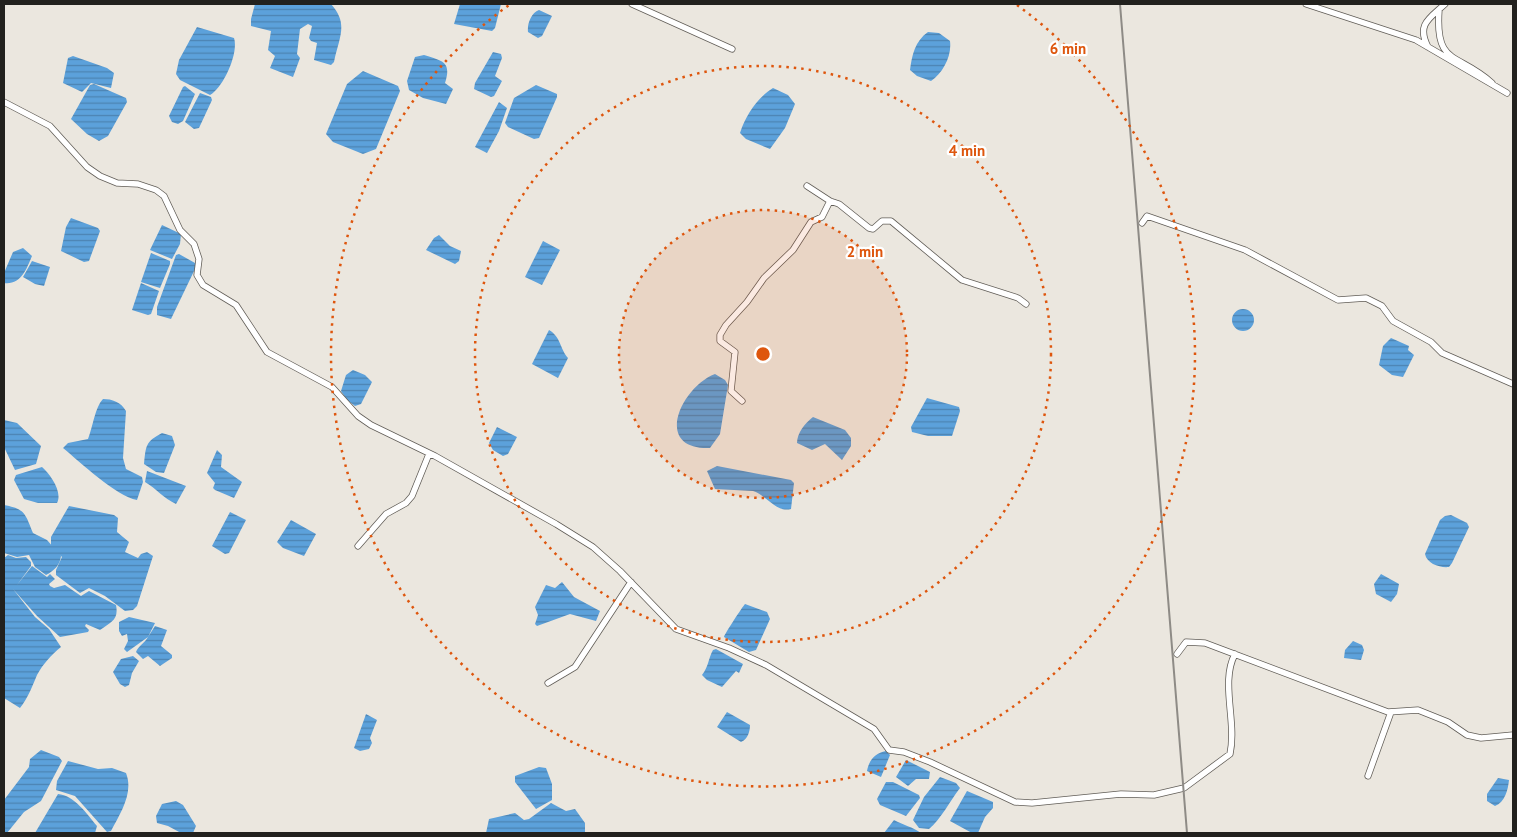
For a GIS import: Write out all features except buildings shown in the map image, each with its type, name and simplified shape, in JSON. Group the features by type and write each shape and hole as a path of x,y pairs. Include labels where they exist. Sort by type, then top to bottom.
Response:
{"street":[{"path":"632,4 732,49"},
{"path":"1306,4 1416,40 1507,93"},
{"path":"1428,47 1423,36 1424,26 1431,15 1445,4"},
{"path":"1439,10 1438,28 1441,47 1449,55 1483,74 1499,89"},
{"path":"4,102 50,126 86,167 100,176 118,183 138,184 156,190 164,196 180,230 194,244 199,259 197,275 203,285 236,305 267,352 332,387 358,416 371,425 430,454 556,524 593,547 676,629 729,648 766,665 874,730 888,750 904,752 930,762 1015,802 1032,803 1121,794 1154,795 1184,788 1230,754 1234,736 1229,670 1235,654"},
{"path":"807,186 830,201 839,204 869,228 873,229 882,221 890,221 962,280 1018,298 1026,304"},
{"path":"742,401 731,391 734,352 720,341 720,335 764,278 793,250 811,222 822,217 830,201"},
{"path":"1142,223 1147,216 1220,240 1244,250 1255,258 1338,300 1366,298 1382,306 1393,321 1431,342 1442,353 1513,384"},
{"path":"358,546 386,514 406,503 412,496 430,454"},
{"path":"548,684 575,667 630,582"},
{"path":"1177,654 1186,642 1194,641 1235,654 1351,700 1391,712 1418,710 1448,722 1467,735 1481,738 1513,736"},
{"path":"1368,776 1391,712"}],"water":[{"path":"255,4 331,4 337,11 341,25 334,62 331,65 314,60 317,43 309,38 312,26 308,24 300,29 297,54 300,58 293,77 270,68 275,56 268,50 271,31 251,26"},
{"path":"460,4 501,4 495,28 492,31 454,24"},
{"path":"539,10 552,16 542,36 538,38 528,32 528,29 532,16"},
{"path":"197,27 234,38 234,52 229,70 220,85 210,95 180,80 176,74 179,60"},
{"path":"928,32 939,33 950,41 950,52 946,64 931,81 917,76 910,70 915,49"},
{"path":"493,52 501,54 502,58 495,76 502,81 494,96 491,97 474,89 475,83"},
{"path":"424,55 444,63 446,66 447,76 445,83 453,89 446,104 423,98 409,90 407,81 415,57"},
{"path":"73,56 107,68 114,73 111,88 91,83 82,92 63,83 68,58"},
{"path":"363,71 398,86 400,91 376,149 363,154 333,142 326,134 347,84"},
{"path":"94,84 126,98 127,102 108,136 99,141 87,134 71,119 90,85"},
{"path":"536,85 557,94 557,97 539,138 534,139 508,127 505,123 514,98"},
{"path":"185,86 195,94 183,121 178,124 172,122 169,116"},
{"path":"773,88 788,95 795,104 785,128 770,149 746,139 740,133 745,120 753,108"},
{"path":"200,93 211,97 212,100 199,128 194,129 185,122"},
{"path":"499,102 507,108 499,131 487,153 475,147"},
{"path":"71,218 98,228 100,231 89,261 84,262 61,251 66,227"},
{"path":"162,225 181,234 180,244 172,259 150,250"},
{"path":"439,235 450,246 461,251 459,261 455,264 426,250 434,238"},
{"path":"543,241 560,250 542,285 525,277"},
{"path":"23,248 32,256 25,271 15,282 4,283 4,273 13,252"},
{"path":"151,253 170,261 160,288 141,282"},
{"path":"179,254 195,263 195,269 171,319 157,315 157,307 176,255"},
{"path":"32,261 50,267 44,286 35,284 23,277"},
{"path":"141,283 159,291 151,314 148,315 132,310"},
{"path":"1243,309 1251,312 1254,320 1251,328 1243,331 1235,328 1232,320 1235,312"},
{"path":"549,330 556,336 568,358 558,378 532,364"},
{"path":"1391,338 1409,346 1408,350 1414,355 1403,377 1392,375 1379,365 1383,346"},
{"path":"353,370 365,375 372,382 361,404 355,406 347,400 341,391 346,375"},
{"path":"715,374 725,380 728,385 720,434 710,448 692,446 682,439 677,429 678,417 683,404 692,391 703,381"},
{"path":"927,398 959,407 960,411 952,436 928,436 912,432 911,427"},
{"path":"103,399 122,405 126,411 123,458 126,469 142,477 143,482 137,500 128,497 109,485 63,448 68,443 88,439 96,412"},
{"path":"813,417 845,430 851,438 851,446 842,460 825,444 812,450 797,443 802,428"},
{"path":"4,420 17,423 41,446 36,464 15,470 4,447"},
{"path":"497,427 517,437 508,454 503,456 493,450 489,443"},
{"path":"162,433 172,436 175,445 164,473 156,472 144,464 147,445 152,439"},
{"path":"217,450 222,455 221,467 242,482 234,498 215,490 213,488 215,483 207,473"},
{"path":"717,466 791,480 794,483 791,509 786,510 776,506 753,491 715,489 707,471"},
{"path":"42,467 49,474 57,489 57,503 38,503 24,499 14,480 16,475"},
{"path":"147,471 186,486 176,504 145,482"},
{"path":"4,505 20,510 28,521 33,533 47,540 61,556 58,565 52,572 46,575 35,567 29,555 17,557 4,553"},
{"path":"69,506 114,515 118,518 117,532 129,542 125,552 138,558 141,554 147,552 153,556 137,606 133,610 125,611 105,596 89,588 80,593 56,575 56,570 62,557 51,545 51,537"},
{"path":"230,512 246,520 229,553 225,554 212,546"},
{"path":"1451,515 1467,523 1469,527 1449,567 1434,565 1425,554 1440,520 1445,516"},
{"path":"291,520 316,534 304,556 283,548 277,542"},
{"path":"8,555 16,558 26,557 31,562 31,566 17,585 32,566 47,577 50,574 55,579 49,584 50,586 54,588 65,585 81,596 89,591 116,605 117,610 111,623 100,630 86,624 88,632 60,637 37,616 13,589 35,617 49,629 61,647 42,667 20,708 4,698 4,558"},
{"path":"1381,574 1399,584 1397,594 1391,602 1376,594 1374,584"},
{"path":"562,582 574,597 600,611 596,621 570,614 537,626 535,624 538,615 535,607 546,585 555,588"},
{"path":"745,604 767,612 770,619 756,650 749,652 724,637"},
{"path":"129,617 155,623 148,637 127,652 124,649 128,641 127,634 122,636 119,631 119,622"},
{"path":"155,626 167,630 161,646 172,655 172,658 160,666 148,656 143,659 136,652"},
{"path":"1353,641 1362,645 1364,650 1361,660 1344,658 1345,650"},
{"path":"716,649 743,664 739,673 736,671 722,687 707,680 702,675 713,650"},
{"path":"133,656 139,661 132,673 129,685 125,687 120,684 113,672 121,659"},
{"path":"727,712 750,725 748,735 741,742 717,727"},
{"path":"366,714 377,720 370,738 372,743 369,749 360,751 354,748"},
{"path":"41,750 59,757 62,761 41,801 24,812 7,833 4,833 4,800 29,767 30,759"},
{"path":"886,751 890,755 881,777 867,771 873,758 879,753"},
{"path":"906,760 930,772 929,779 916,779 908,786 896,777"},
{"path":"68,761 98,769 112,768 126,773 128,781 127,796 111,831 107,832 75,796 56,790 57,781"},
{"path":"539,767 546,768 552,784 552,800 536,809 515,782 515,776"},
{"path":"940,777 956,783 960,788 929,829 919,828 913,820 924,797"},
{"path":"1498,778 1509,780 1504,799 1495,806 1487,801 1487,794"},
{"path":"886,782 893,782 919,795 920,798 906,816 880,805 877,799"},
{"path":"967,791 993,802 993,808 985,817 978,833 972,833 950,821"},
{"path":"58,794 75,801 97,826 95,833 35,833"},
{"path":"176,801 183,805 196,826 193,833 181,833 157,823 156,816 162,804"},
{"path":"551,803 566,811 575,809 585,823 585,833 486,833 489,819 515,813 524,820 529,819"},
{"path":"894,820 915,829 921,833 884,833"}],"railway":[{"path":"1120,4 1187,833"}]}
